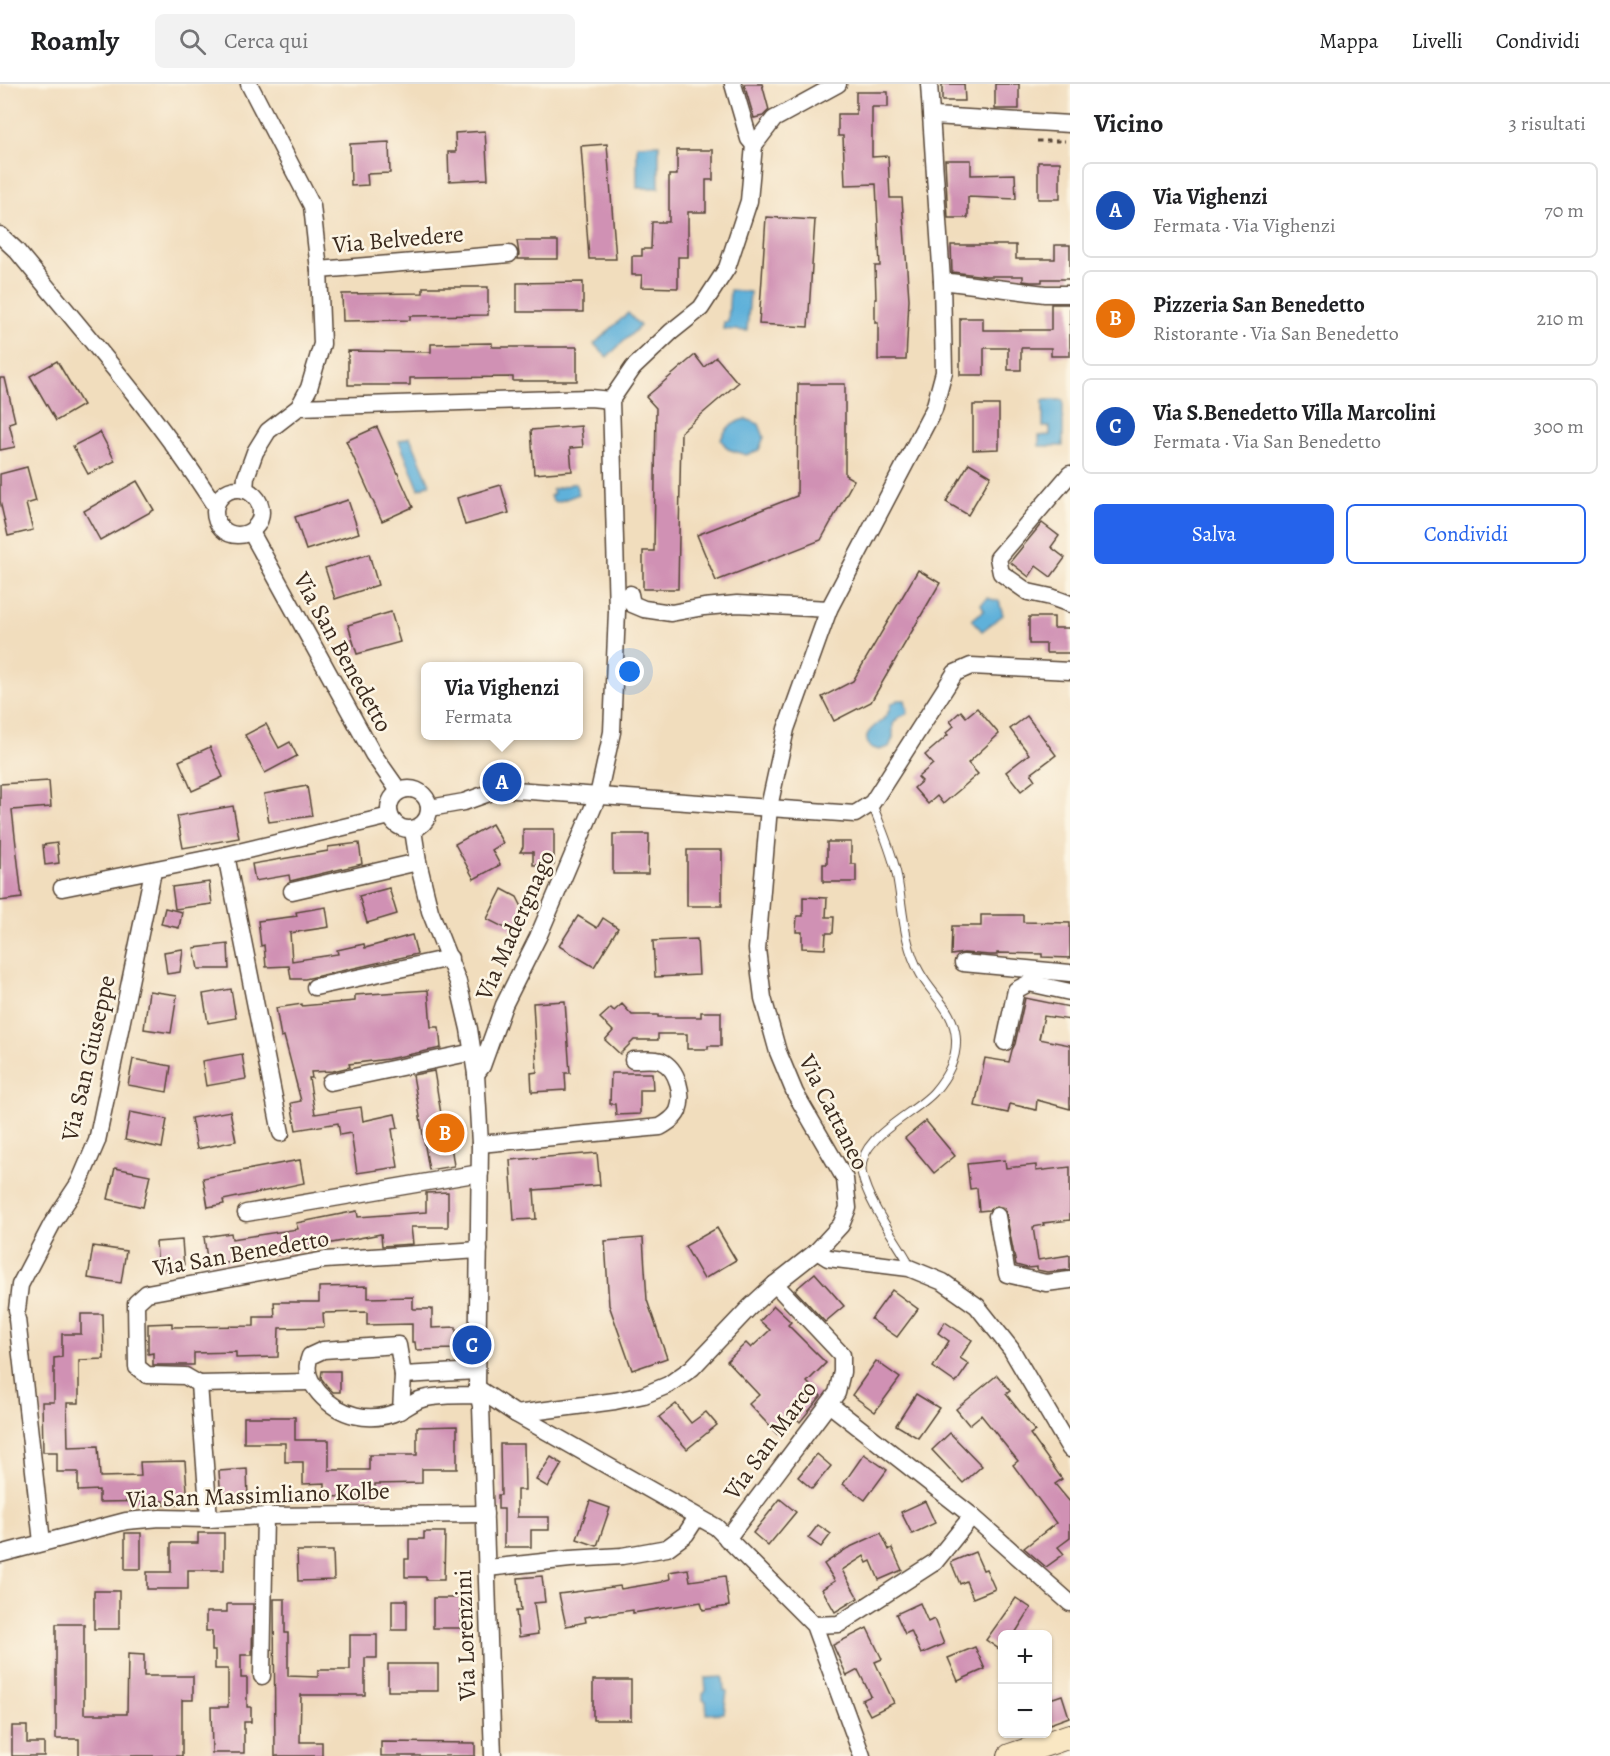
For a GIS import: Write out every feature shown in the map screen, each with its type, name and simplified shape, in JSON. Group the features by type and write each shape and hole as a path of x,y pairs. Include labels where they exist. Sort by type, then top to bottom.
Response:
{"street":[{"path":"249,84 312,206 319,270"},
{"path":"733,84 749,139 754,145"},
{"path":"299,407 611,399 633,368 671,332 701,308 727,268 749,201 754,145 774,119 838,84"},
{"name":"Via Cattaneo","path":"516,1414 615,1401 644,1395 668,1385 692,1368 775,1284 817,1251 841,1225 848,1208 845,1179 795,1093 778,1052 763,998 757,949 769,807 786,729 829,609 934,409 944,372 942,281 933,116 929,84"},
{"path":"933,116 1070,124"},
{"path":"0,235 17,251 135,394 185,460 215,506"},
{"name":"Via Belvedere","path":"245,490 246,477 255,452 268,431 299,407 309,388 322,344 319,270 509,254"},
{"path":"942,281 1045,294 1070,294"},
{"name":"Via Madergnago","path":"477,1074 504,1005 537,937 598,796 612,732 616,638 615,495 611,399"},
{"path":"185,460 227,491"},
{"path":"1070,474 998,558 1001,573 1028,592 1070,604"},
{"path":"245,490 252,493 261,505 260,520 251,532 240,536 229,534 220,527 215,517 215,506 219,497 227,491 245,490"},
{"name":"Via San Benedetto","path":"251,532 373,754 399,791"},
{"path":"630,594 632,604 644,609 671,614 704,607 737,604 829,609"},
{"path":"430,808 464,802 500,789 855,814 872,803 955,673 971,666 1070,671"},
{"path":"407,789 423,794 430,808 427,820 413,830 403,829 395,824 390,816 389,804 394,795 407,789"},
{"path":"62,888 226,855 390,816"},
{"path":"413,830 430,910 458,982 477,1074 480,1144 479,1390"},
{"path":"226,855 281,1133"},
{"path":"292,891 418,862"},
{"name":"Via San Giuseppe","path":"42,1542 17,1315 20,1285 52,1224 79,1183 97,1141 153,871"},
{"path":"315,987 450,958"},
{"path":"963,963 1070,973"},
{"path":"1005,1042 1016,990 1029,983 1070,992"},
{"path":"330,1082 473,1052"},
{"path":"480,1144 660,1127 671,1120 678,1111 679,1082 667,1065 659,1060 633,1060"},
{"path":"246,1212 480,1173"},
{"path":"997,1216 1007,1274 1046,1283 1070,1280"},
{"name":"Via San Benedetto","path":"199,1384 185,1376 147,1375 137,1367 136,1303 147,1293 325,1260 479,1250"},
{"path":"817,1251 828,1258 909,1268 943,1281 977,1306 1011,1349 1070,1449"},
{"name":"Via San Marco","path":"727,1539 837,1393 842,1372 842,1355 775,1284"},
{"path":"401,1411 403,1375 398,1345 323,1350 310,1356 308,1362 310,1382 329,1404 345,1413 364,1418 385,1417 401,1411 418,1401 433,1397 479,1390"},
{"path":"403,1375 479,1390 516,1414 716,1527 814,1625 862,1756"},
{"path":"209,1519 199,1384 310,1382"},
{"name":"Via Lorenzini","path":"479,1390 488,1568 493,1756"},
{"path":"829,1404 972,1516 1070,1603"},
{"name":"Via San Massimliano Kolbe","path":"0,1554 126,1521 160,1518 485,1514"},
{"path":"261,1676 266,1516"},
{"path":"488,1568 622,1556 667,1548 686,1534 697,1516"},
{"path":"814,1625 839,1624 935,1562 972,1516"},
{"path":"1010,1756 1069,1738"}],"lane":[{"path":"872,803 897,873 908,941 919,972 954,1022 956,1040 953,1064 933,1093 878,1136 866,1152 861,1171 867,1193 906,1258 909,1268"}],"path":[{"path":"1037,141 1070,141"}],"water":[{"path":"659,144 659,188 637,188 637,145"},
{"path":"730,290 750,292 747,331 723,329 724,322 728,322"},
{"path":"628,313 640,326 607,357 594,344"},
{"path":"1043,400 1063,400 1063,446 1039,446 1039,436 1050,435 1050,427 1043,427"},
{"path":"746,419 759,424 764,437 759,450 746,455 728,449 721,440 731,426"},
{"path":"410,437 430,484 419,489 399,441"},
{"path":"575,483 579,494 558,502 553,501 550,496 554,494 552,490"},
{"path":"987,598 999,601 1003,615 982,631 972,620 984,610 981,604"},
{"path":"898,700 905,700 908,713 898,718 893,724 893,738 889,747 879,750 870,747 867,742 868,733 886,715 891,704"},
{"path":"723,1677 724,1691 727,1692 724,1713 707,1714 706,1701 703,1700 703,1694 706,1691 705,1678"}],"building":[{"path":"744,84 762,84 769,110 763,116 754,118"},
{"path":"942,84 964,84 965,101 942,101"},
{"path":"995,84 1019,84 1019,109 995,109"},
{"path":"856,92 888,92 888,107 872,107 872,157 888,156 890,198 902,198 909,299 906,360 878,360 878,323 875,323 875,266 880,266 876,184 845,185 843,136 838,136 838,114 856,114"},
{"path":"485,131 488,179 449,181 448,152 456,152 455,133"},
{"path":"389,142 390,173 367,174 368,185 351,186 350,144"},
{"path":"607,144 616,259 589,259 581,146"},
{"path":"677,150 713,150 713,180 706,180 706,212 688,212 688,257 678,257 678,288 641,287 642,275 632,275 632,256 642,256 642,249 651,249 652,222 669,222 669,175 677,175"},
{"path":"945,160 971,160 971,175 1015,174 1016,199 968,197 968,218 948,218"},
{"path":"1038,162 1060,162 1060,199 1038,199"},
{"path":"766,217 815,220 808,327 759,324"},
{"path":"517,241 558,241 558,259 518,259"},
{"path":"951,245 1016,245 1016,259 1055,259 1055,245 1070,245 1070,279 1042,279 1042,282 1031,282 1023,281 1023,276 986,276 952,272"},
{"path":"583,282 583,312 517,312 517,283"},
{"path":"423,287 488,287 488,315 410,316 410,320 343,321 342,294 423,293"},
{"path":"1051,304 1070,304 1070,356 1051,356 1051,348 1021,348 1021,370 1008,370 1008,348 984,348 984,375 960,375 960,318 983,318 983,330 1051,330"},
{"path":"492,343 492,347 577,347 577,381 513,381 513,377 410,378 410,385 348,385 348,351 431,352 431,344"},
{"path":"695,355 704,367 716,357 738,383 681,432 678,589 643,589 643,551 654,551 656,408 646,397"},
{"path":"57,361 83,405 56,421 30,376"},
{"path":"0,378 5,378 15,421 9,423 15,447 0,450"},
{"path":"798,384 845,384 845,475 854,480 821,540 716,581 697,535 797,496"},
{"path":"973,405 999,405 999,449 973,450"},
{"path":"581,426 583,447 570,448 572,471 534,474 531,430"},
{"path":"377,427 413,507 382,521 346,441"},
{"path":"100,432 115,461 88,474 73,446"},
{"path":"969,463 991,476 968,515 946,502"},
{"path":"27,467 36,501 26,504 33,530 8,536 0,501 0,474"},
{"path":"137,481 154,510 100,540 84,511"},
{"path":"501,485 509,513 465,525 457,498"},
{"path":"348,500 359,533 306,550 295,517"},
{"path":"1042,523 1059,536 1051,547 1065,558 1051,577 1036,566 1029,577 1010,562"},
{"path":"369,554 378,585 335,599 325,568"},
{"path":"918,570 940,583 871,702 834,721 822,697 853,681"},
{"path":"391,612 400,642 357,654 348,625"},
{"path":"1029,617 1054,617 1054,628 1070,628 1070,653 1046,653 1046,644 1029,644"},
{"path":"977,708 999,734 968,763 978,774 943,804 937,796 928,804 914,788 922,781 918,777 933,764 925,755 948,735 946,733 954,726 950,721 961,711 966,717"},
{"path":"1027,716 1056,755 1031,774 1035,780 1021,791 1006,772 1029,754 1010,729"},
{"path":"266,724 279,748 290,742 297,756 265,773 245,735"},
{"path":"210,747 223,777 192,791 179,761"},
{"path":"49,781 51,807 12,810 22,898 0,901 0,784"},
{"path":"307,786 312,816 269,822 264,794"},
{"path":"233,806 239,838 183,848 177,816"},
{"path":"492,824 503,843 492,850 500,865 474,879 455,844"},
{"path":"523,829 554,829 554,865 533,865 533,852 520,852 523,847"},
{"path":"613,834 649,834 648,874 613,874"},
{"path":"827,842 851,842 851,864 856,864 856,882 823,882 823,864 827,864"},
{"path":"57,843 59,863 45,865 43,845"},
{"path":"359,843 362,864 290,881 289,875 255,881 252,864 328,851 328,847"},
{"path":"687,850 722,850 722,906 687,906"},
{"path":"209,882 212,904 175,909 172,887"},
{"path":"389,888 397,914 367,923 359,896"},
{"path":"502,889 517,897 526,915 517,934 487,919"},
{"path":"803,897 827,898 826,917 834,917 833,933 826,933 825,949 802,948 802,932 796,932 797,916 803,916"},
{"path":"326,907 329,927 290,933 292,961 338,954 337,950 364,944 365,948 412,935 417,954 305,979 291,979 289,966 266,967 258,921 297,916 296,912"},
{"path":"165,908 182,912 179,928 161,924"},
{"path":"981,915 1023,915 1023,922 1070,923 1070,958 1042,957 1042,954 964,953 951,955 952,926 981,926"},
{"path":"578,916 597,928 603,918 618,928 594,967 559,946"},
{"path":"697,939 699,975 655,977 653,941"},
{"path":"228,944 229,969 198,969 194,948"},
{"path":"183,949 180,972 167,974 164,952"},
{"path":"231,989 236,1018 208,1023 203,994"},
{"path":"428,990 431,1027 439,1027 441,1048 349,1064 350,1067 333,1071 311,1072 312,1078 309,1078 315,1114 361,1107 363,1121 395,1114 398,1128 392,1129 398,1167 357,1173 351,1133 340,1135 338,1123 296,1130 291,1103 301,1101 284,1036 281,1037 276,1008 355,1001 355,995"},
{"path":"149,991 177,995 171,1033 144,1029"},
{"path":"1025,998 1070,1007 1070,1020 1044,1016 1039,1039 1070,1045 1070,1109 1037,1100 1036,1110 1010,1104 1008,1113 975,1106 985,1058 1009,1062"},
{"path":"565,1001 570,1073 565,1073 566,1090 532,1092 531,1073 537,1072 533,1003"},
{"path":"622,1004 632,1015 701,1017 701,1012 721,1012 721,1046 708,1046 708,1049 687,1049 687,1034 658,1034 658,1040 634,1040 620,1054 605,1040 613,1031 600,1018 611,1008 614,1011"},
{"path":"242,1054 246,1079 206,1086 202,1061"},
{"path":"133,1059 171,1066 167,1092 128,1085"},
{"path":"434,1071 443,1126 448,1125 454,1166 429,1170 413,1075"},
{"path":"611,1073 652,1073 653,1090 640,1090 640,1114 616,1115 615,1104 610,1104"},
{"path":"230,1111 236,1141 197,1149 191,1118"},
{"path":"130,1112 167,1119 162,1148 125,1140"},
{"path":"926,1121 955,1156 934,1173 905,1138"},
{"path":"597,1153 600,1185 534,1190 536,1219 514,1220 510,1160"},
{"path":"300,1160 304,1183 223,1200 224,1204 208,1207 203,1178"},
{"path":"1005,1160 1006,1168 1036,1165 1036,1171 1070,1167 1070,1220 1043,1223 1044,1225 1033,1227 1038,1260 1070,1255 1070,1270 1047,1272 1037,1270 1037,1267 1027,1268 1016,1265 1005,1208 996,1206 989,1210 979,1211 977,1188 970,1189 967,1164"},
{"path":"115,1168 150,1175 143,1207 108,1199"},
{"path":"448,1192 448,1227 411,1227 413,1244 382,1246 381,1234 301,1251 208,1266 204,1237 231,1233 232,1239 298,1229 296,1223 357,1211 358,1217 426,1212 426,1193"},
{"path":"717,1228 736,1260 704,1279 685,1246"},
{"path":"643,1238 647,1300 667,1358 632,1370 609,1305 605,1241"},
{"path":"182,1240 184,1267 158,1269 156,1242"},
{"path":"93,1246 126,1251 121,1283 88,1278"},
{"path":"815,1273 844,1306 825,1322 795,1290"},
{"path":"368,1286 368,1298 413,1297 413,1309 432,1309 432,1328 456,1327 456,1349 416,1350 415,1342 412,1342 412,1324 367,1325 367,1312 323,1313 324,1327 279,1328 278,1357 236,1358 236,1352 194,1353 194,1365 153,1365 153,1353 148,1354 148,1324 172,1323 172,1327 254,1326 254,1317 275,1317 274,1302 319,1302 319,1287"},
{"path":"892,1290 918,1309 897,1337 871,1319"},
{"path":"774,1306 791,1322 788,1325 826,1363 807,1382 821,1396 800,1422 795,1417 777,1434 749,1404 759,1395 727,1361 746,1343 751,1348 770,1330 760,1321"},
{"path":"81,1314 103,1314 104,1359 79,1360 79,1403 67,1403 68,1447 98,1446 100,1477 141,1476 140,1462 185,1461 188,1505 164,1505 164,1501 99,1502 99,1490 78,1491 78,1472 57,1472 57,1452 43,1452 42,1402 54,1402 54,1358 62,1357 62,1334 81,1334"},
{"path":"945,1322 972,1340 960,1358 969,1364 956,1383 933,1367 949,1341 938,1333"},
{"path":"876,1361 900,1378 875,1412 852,1395"},
{"path":"322,1371 340,1371 340,1392 333,1392 327,1386 321,1378"},
{"path":"997,1375 1010,1391 1006,1394 1035,1431 1030,1434 1062,1479 1055,1484 1070,1502 1070,1538 1058,1547 1064,1554 1046,1567 1024,1548 1056,1523 1013,1465 1018,1461 981,1415 969,1425 956,1409"},
{"path":"916,1394 939,1408 918,1438 896,1425"},
{"path":"676,1404 691,1423 706,1412 717,1425 687,1449 659,1417"},
{"path":"244,1417 295,1417 295,1440 329,1440 329,1470 369,1470 369,1455 417,1455 417,1427 457,1426 457,1469 422,1469 422,1483 375,1484 375,1496 325,1497 325,1483 303,1484 303,1462 285,1462 285,1443 244,1443"},
{"path":"950,1433 982,1466 963,1483 932,1450"},
{"path":"500,1444 524,1444 525,1490 517,1490 517,1517 549,1517 549,1530 531,1530 531,1547 504,1547 504,1509 498,1509 498,1495 501,1495"},
{"path":"817,1454 831,1466 812,1489 798,1477"},
{"path":"864,1454 887,1470 865,1500 843,1484"},
{"path":"551,1457 562,1464 548,1487 536,1480"},
{"path":"247,1469 248,1500 221,1501 219,1471"},
{"path":"780,1499 796,1512 768,1546 753,1533"},
{"path":"590,1501 610,1508 597,1546 577,1539"},
{"path":"925,1501 935,1523 912,1534 901,1512"},
{"path":"818,1525 831,1534 821,1547 808,1538"},
{"path":"424,1532 445,1532 444,1580 405,1577 405,1559 409,1559 409,1539 424,1539"},
{"path":"125,1533 141,1533 141,1569 125,1569"},
{"path":"198,1533 224,1533 224,1570 188,1570 188,1589 147,1589 147,1572 171,1572 171,1543 198,1543"},
{"path":"881,1533 889,1550 892,1548 902,1570 879,1580 871,1561 867,1563 864,1556 842,1570 858,1598 835,1612 822,1589 835,1581 824,1564 848,1548"},
{"path":"297,1551 333,1551 334,1580 298,1581"},
{"path":"975,1552 995,1589 973,1598 966,1581 960,1584 951,1562"},
{"path":"688,1569 690,1581 725,1576 729,1606 703,1610 701,1602 633,1613 633,1610 585,1617 586,1622 566,1626 559,1594 620,1586 621,1589 662,1582 670,1579 669,1572"},
{"path":"542,1576 545,1602 534,1603 538,1634 519,1637 516,1611 521,1611 518,1578"},
{"path":"94,1591 119,1591 119,1629 94,1629"},
{"path":"433,1598 461,1598 461,1628 433,1628"},
{"path":"1016,1598 1031,1608 1017,1630 998,1630 998,1648 986,1640"},
{"path":"274,1599 285,1599 288,1676 318,1677 318,1670 350,1670 350,1635 377,1635 377,1658 365,1658 365,1695 301,1695 300,1742 322,1742 322,1756 275,1756"},
{"path":"392,1600 407,1600 407,1630 392,1630"},
{"path":"920,1603 928,1622 934,1619 944,1644 921,1654 911,1631 905,1634 896,1614"},
{"path":"227,1604 253,1604 252,1655 241,1655 241,1678 247,1678 247,1707 251,1707 251,1722 244,1722 244,1753 212,1753 211,1707 228,1707 228,1669 215,1669 212,1631 206,1631 206,1612 227,1612"},
{"path":"56,1624 84,1624 84,1714 127,1714 128,1654 144,1655 144,1676 193,1676 193,1700 182,1700 182,1756 79,1756 79,1739 56,1739"},
{"path":"867,1628 882,1659 875,1662 894,1703 870,1715 862,1700 871,1696 858,1670 847,1676 833,1645"},
{"path":"975,1647 985,1669 958,1681 948,1658"},
{"path":"388,1664 438,1664 438,1691 388,1691"},
{"path":"593,1680 631,1680 631,1720 593,1720"},
{"path":"1062,1695 1069,1717 1052,1723 1052,1698"},
{"path":"12,1726 27,1726 27,1743 44,1743 44,1756 12,1756"},
{"path":"381,1742 475,1743 475,1756 381,1756"}],"place":[{"name":"Via Vighenzi","path":"502,782"},
{"name":"Pizzeria San Benedetto","path":"445,1133"},
{"name":"Via S.Benedetto Villa Marcolini","path":"472,1345"}]}
